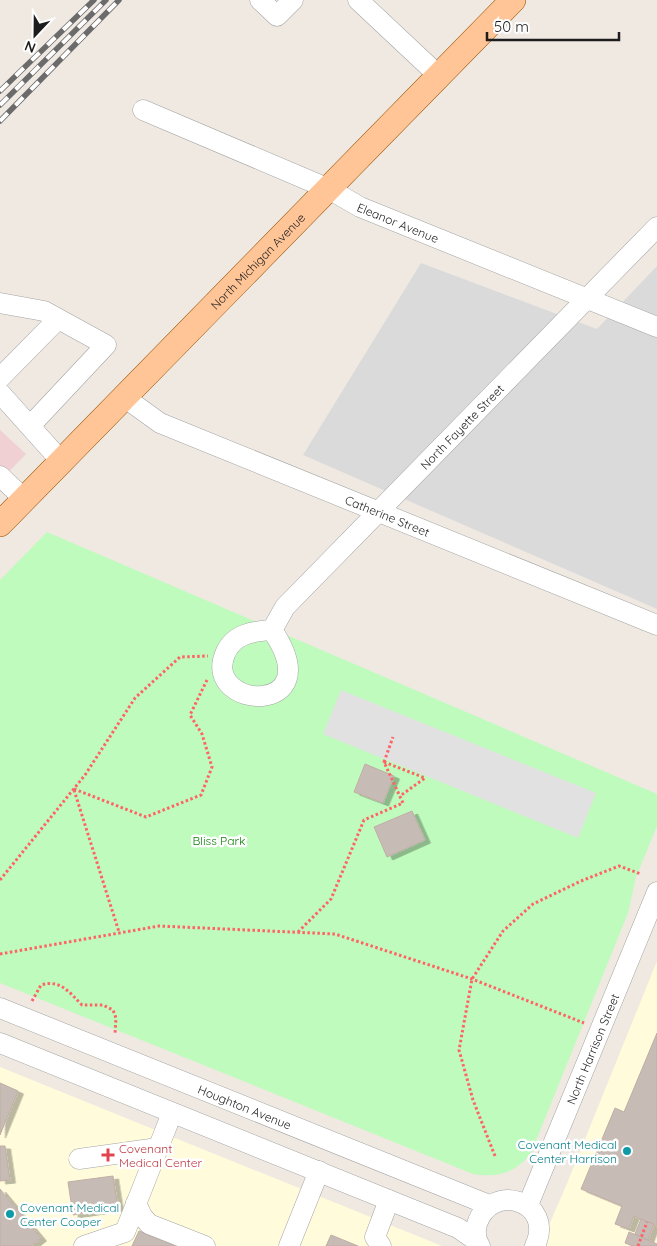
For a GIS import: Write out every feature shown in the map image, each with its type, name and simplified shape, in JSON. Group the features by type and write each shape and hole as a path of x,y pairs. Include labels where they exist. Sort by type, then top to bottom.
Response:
{"main road":[{"name":"North Michigan Avenue","path":"0,524 513,0"}],"street":[{"path":"260,0 277,16 293,0"},
{"path":"358,0 439,76"},
{"name":"Eleanor Avenue","path":"143,110 329,188 360,208 657,328"},
{"name":"North Fayette Street","path":"272,630 285,607 657,227"},
{"path":"0,303 44,310 106,345 30,426"},
{"path":"0,378 58,318"},
{"path":"0,393 62,461"},
{"name":"Catherine Street","path":"124,397 160,423 657,625"},
{"path":"0,476 24,499"},
{"name":"North Harrison Street","path":"528,1205 657,892"},
{"name":"Houghton Avenue","path":"0,1008 489,1205"},
{"path":"0,1043 458,1228 479,1244"},
{"path":"84,1246 125,1232 172,1113"},
{"path":"79,1159 158,1148"},
{"path":"289,1246 318,1172"},
{"path":"381,1246 375,1237 389,1200"},
{"path":"479,1244 476,1228 480,1215 489,1205 513,1200 528,1205 539,1222 538,1240 535,1246"},
{"path":"136,1203 142,1216 149,1224 206,1246"}],"path":[{"path":"0,880 74,789 134,698 180,657 218,656"},
{"path":"74,789 146,816 201,795 212,767 202,734 190,715 210,673"},
{"path":"298,932 331,899 364,820 403,803 384,762 393,737"},
{"path":"384,762 425,778 400,796"},
{"path":"74,789 119,932"},
{"path":"495,1156 473,1100 459,1050 472,979 503,931 533,904 581,881 619,866 641,874"},
{"path":"0,954 159,926 335,934 472,979 586,1024"},
{"path":"32,1001 41,985 51,982 63,986 82,1005 103,1005 113,1010 116,1018 115,1034"},
{"path":"638,1246 647,1222"}],"shaded area":[{"path":"421,263 597,329 657,266 657,609 303,455"},
{"path":"0,430 26,454 0,481"},
{"path":"341,690 596,793 578,838 323,734"},
{"path":"657,961 657,1246 540,1246 568,1181"},
{"name":"Covenant Medical Center","path":"0,1067 442,1246 0,1246"}],"green space":[{"name":"Bliss Park","path":"47,532 657,794 657,826 636,877 628,913 531,1153 519,1165 498,1174 473,1174 0,983 0,580"}],"building":[{"path":"365,764 394,776 383,803 354,792"},
{"path":"412,811 425,840 387,857 374,827"},
{"name":"Covenant Medical Center Harrison","path":"657,1033 657,1226 634,1216 629,1229 615,1224 622,1206 581,1189 615,1108 624,1112"},
{"path":"0,1083 18,1091 0,1135"},
{"name":"Covenant Medical Center Cooper","path":"0,1146 5,1146 10,1180 0,1181"},
{"path":"113,1176 118,1208 73,1215 68,1182"},
{"name":"Covenant Medical Center Cooper","path":"0,1189 41,1238 31,1246 0,1246"},
{"path":"641,1219 654,1224 648,1240 635,1234"},
{"path":"139,1231 175,1246 132,1246"},
{"path":"629,1232 657,1244 657,1246 633,1246 625,1243"},
{"path":"331,1235 358,1246 326,1246"}],"railway":[{"path":"0,91 94,0"},
{"path":"0,105 106,0"},
{"path":"0,121 119,0"}],"place":[{"name":"Covenant Medical Center Harrison","path":"627,1151"},
{"name":"Covenant Medical Center","path":"108,1155"},
{"name":"Covenant Medical Center Cooper","path":"10,1214"}]}
